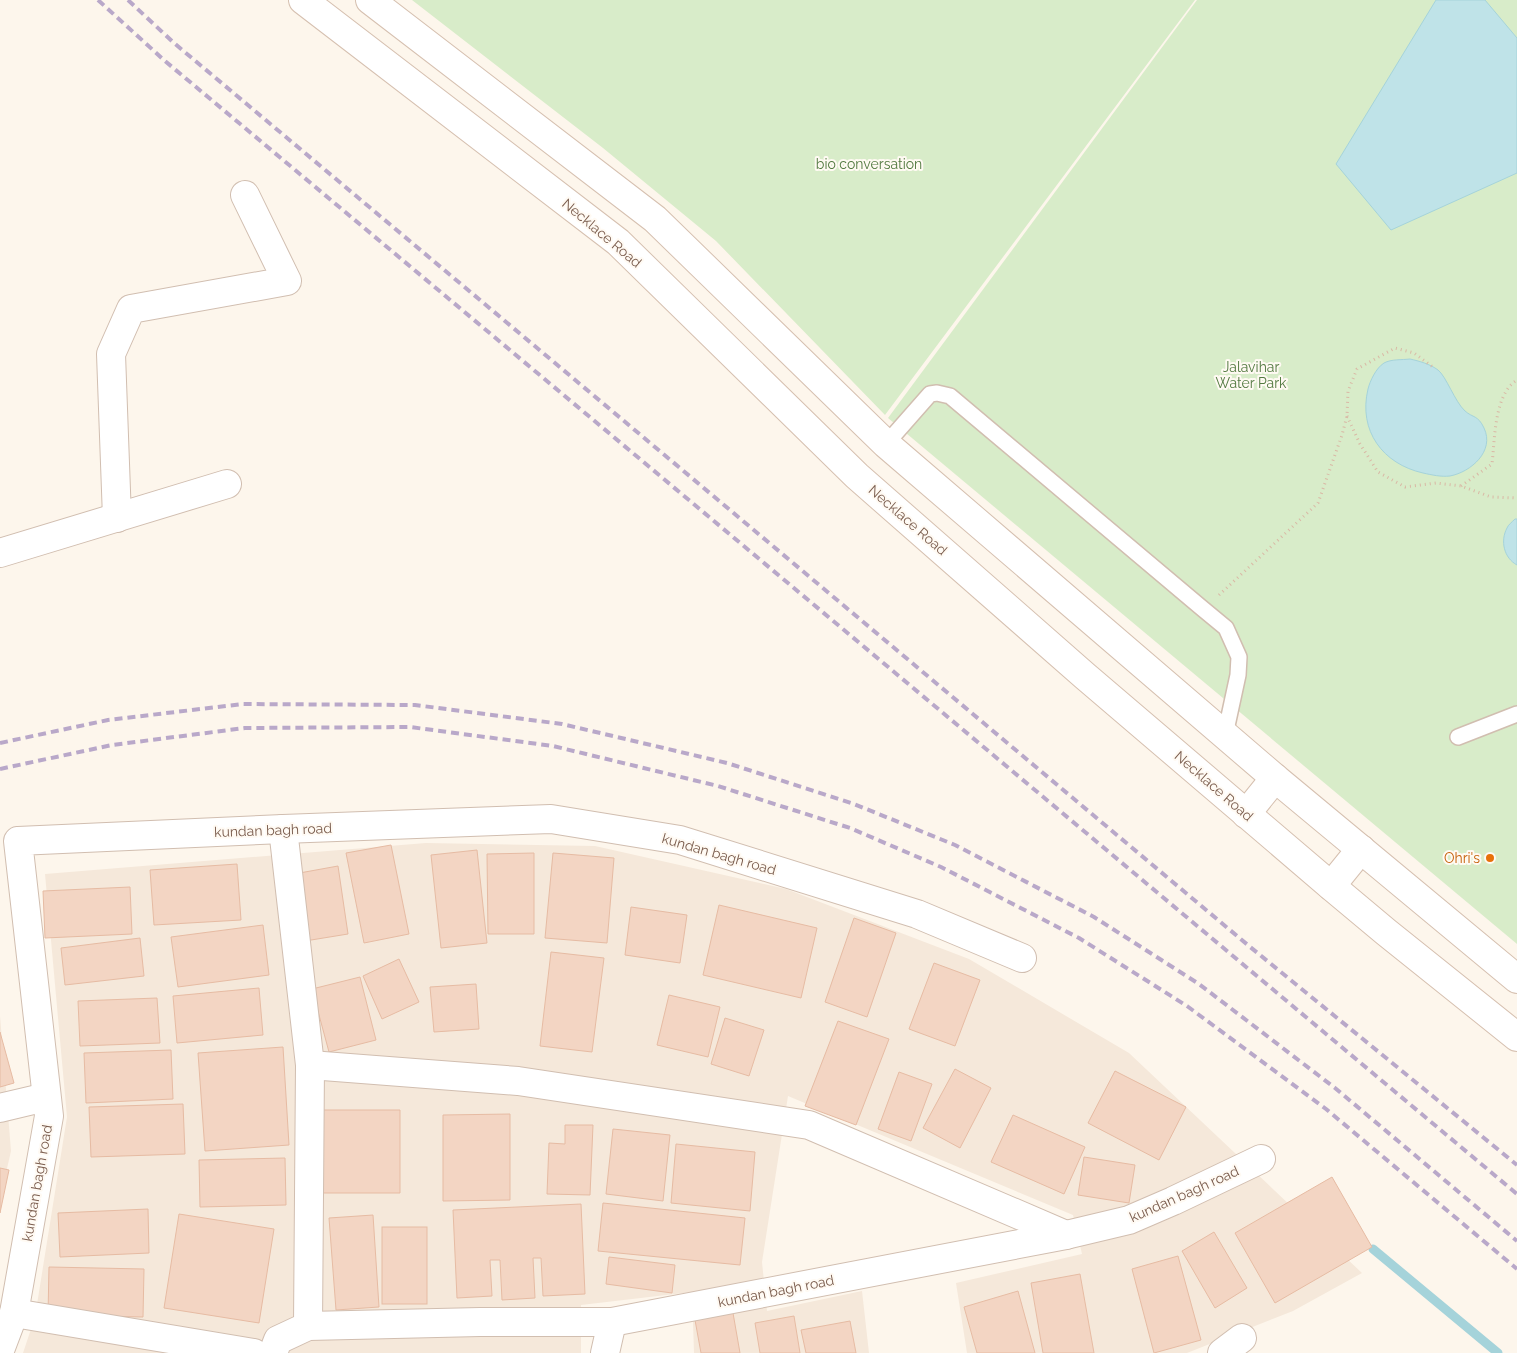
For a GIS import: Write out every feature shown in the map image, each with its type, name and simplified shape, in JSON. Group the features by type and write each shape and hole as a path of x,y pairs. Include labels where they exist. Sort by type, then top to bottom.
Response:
{"street":[{"name":"Necklace Road","path":"303,0 618,242 857,476 1085,676 1330,886 1517,1037"},
{"path":"370,0 655,219 886,444 1276,778 1515,974"},
{"path":"117,518 111,354 131,309 287,280 245,195"},
{"path":"0,553 227,484"},
{"path":"1246,814 1276,778"},
{"name":"kundan bagh road","path":"0,1350 14,1313 49,1116 9,844 284,829 551,819 680,840 917,914 1022,958"},
{"path":"284,829 310,1065 308,1326"},
{"path":"1330,886 1362,849"},
{"path":"310,1065 518,1081 809,1125 1066,1235"},
{"path":"0,1108 46,1097"},
{"name":"kundan bagh road","path":"275,1346 308,1326 480,1322 612,1322 1066,1235 1129,1220 1261,1159"},
{"path":"14,1313 254,1353"},
{"path":"605,1353 612,1322"}],"lane":[{"path":"886,444 930,394 937,392 950,396 1226,628 1239,657 1238,675 1225,735"},
{"path":"1458,737 1517,714"}],"path":[{"path":"1203,609 1318,503 1342,435 1347,416 1348,391 1357,369 1395,348 1414,353 1433,367"},
{"path":"1461,486 1492,464 1498,414 1507,388 1517,380"},
{"path":"1347,416 1360,444 1378,472 1405,487 1436,483 1461,486 1491,497 1517,498"}],"shaded area":[{"path":"426,843 595,846 786,889 969,959 1129,1053 1362,1273 1293,1311 1187,1353 967,1353 956,1283 1082,1254 1073,1215 788,1096 762,1262 767,1311 862,1291 869,1353 694,1353 692,1292 581,1305 581,1353 23,1353 35,1317 67,1117 45,874"},
{"path":"0,1016 11,1151 0,1199"}],"green space":[{"name":"bio conversation","path":"412,0 1195,0 885,415 716,241 603,148"},
{"name":"Jalavihar Water Park","path":"1197,0 1517,0 1517,944 888,418"}],"water":[{"path":"1436,0 1485,0 1517,38 1517,173 1391,230 1336,164"},
{"path":"1410,359 1428,364 1438,370 1461,407 1477,419 1484,428 1487,437 1484,452 1473,465 1458,474 1440,476 1409,469 1385,454 1370,432 1366,404 1370,382 1378,368 1384,363 1393,360"},
{"path":"1515,519 1517,519 1517,565 1506,554 1504,544 1505,533"}],"building":[{"path":"391,845 409,934 364,943 346,853"},
{"path":"477,850 487,943 441,948 431,855"},
{"path":"534,853 534,934 488,934 487,854"},
{"path":"553,853 614,858 607,943 545,938"},
{"path":"237,864 241,920 154,925 150,870"},
{"path":"338,866 348,934 305,941 294,874"},
{"path":"130,887 132,934 45,938 43,891"},
{"path":"719,905 817,928 801,998 703,975"},
{"path":"631,907 687,915 680,963 625,955"},
{"path":"854,918 896,933 867,1017 825,1002"},
{"path":"263,925 269,975 178,987 171,937"},
{"path":"140,938 144,976 65,985 61,948"},
{"path":"551,952 604,958 592,1052 540,1046"},
{"path":"399,959 419,1002 382,1019 363,976"},
{"path":"934,963 980,980 955,1046 909,1029"},
{"path":"360,977 376,1040 329,1052 312,989"},
{"path":"476,984 479,1029 434,1032 430,987"},
{"path":"259,988 263,1035 177,1043 173,996"},
{"path":"669,995 720,1007 708,1057 657,1045"},
{"path":"157,998 160,1043 80,1046 78,1001"},
{"path":"725,1018 764,1030 749,1076 711,1064"},
{"path":"838,1021 889,1039 856,1125 805,1106"},
{"path":"0,1032 14,1083 0,1087"},
{"path":"283,1047 289,1145 205,1151 198,1053"},
{"path":"171,1050 173,1099 86,1103 84,1053"},
{"path":"955,1069 991,1088 960,1148 923,1128"},
{"path":"1115,1071 1186,1107 1159,1160 1088,1123"},
{"path":"899,1072 932,1084 911,1141 878,1129"},
{"path":"183,1104 185,1154 91,1157 89,1107"},
{"path":"318,1110 400,1110 400,1193 319,1193"},
{"path":"510,1114 510,1200 443,1201 443,1115"},
{"path":"1013,1115 1085,1147 1064,1194 991,1162"},
{"path":"565,1125 593,1125 590,1195 547,1194 549,1143 565,1144"},
{"path":"613,1129 670,1135 663,1201 606,1194"},
{"path":"676,1144 755,1152 750,1211 671,1203"},
{"path":"1084,1157 1135,1165 1129,1203 1078,1195"},
{"path":"285,1158 286,1205 200,1207 199,1160"},
{"path":"0,1168 9,1170 0,1213"},
{"path":"1332,1177 1372,1247 1275,1303 1235,1233"},
{"path":"603,1203 745,1218 740,1265 598,1251"},
{"path":"581,1204 585,1294 543,1296 541,1258 533,1258 535,1298 502,1300 500,1260 490,1260 492,1296 457,1298 453,1210"},
{"path":"148,1209 149,1253 60,1257 58,1213"},
{"path":"179,1214 274,1229 259,1323 164,1308"},
{"path":"373,1215 379,1307 336,1310 329,1218"},
{"path":"382,1227 427,1227 427,1304 382,1304"},
{"path":"1214,1232 1247,1288 1215,1308 1182,1251"},
{"path":"1178,1256 1201,1340 1154,1353 1132,1269"},
{"path":"609,1257 675,1265 672,1293 606,1284"},
{"path":"49,1267 144,1269 143,1317 48,1315"},
{"path":"1080,1274 1094,1353 1043,1353 1031,1283"},
{"path":"1018,1291 1035,1353 977,1353 964,1307"},
{"path":"733,1313 740,1353 701,1353 695,1320"},
{"path":"794,1316 800,1353 760,1353 755,1323"},
{"path":"850,1321 856,1353 806,1353 801,1330"}],"waterway":[{"path":"1373,1249 1498,1353"}],"railway":[{"path":"98,0 165,61 1517,1194"},
{"path":"128,0 174,43 1249,946 1517,1165"},
{"path":"0,743 108,720 243,704 415,705 562,724 727,763 854,804 955,845 1094,917 1199,984 1335,1088 1517,1241"},
{"path":"0,769 112,745 245,728 410,727 553,746 718,786 850,828 941,867 1079,938 1187,1006 1326,1109 1517,1269"}],"place":[{"name":"Ohri's","path":"1490,858"}]}
